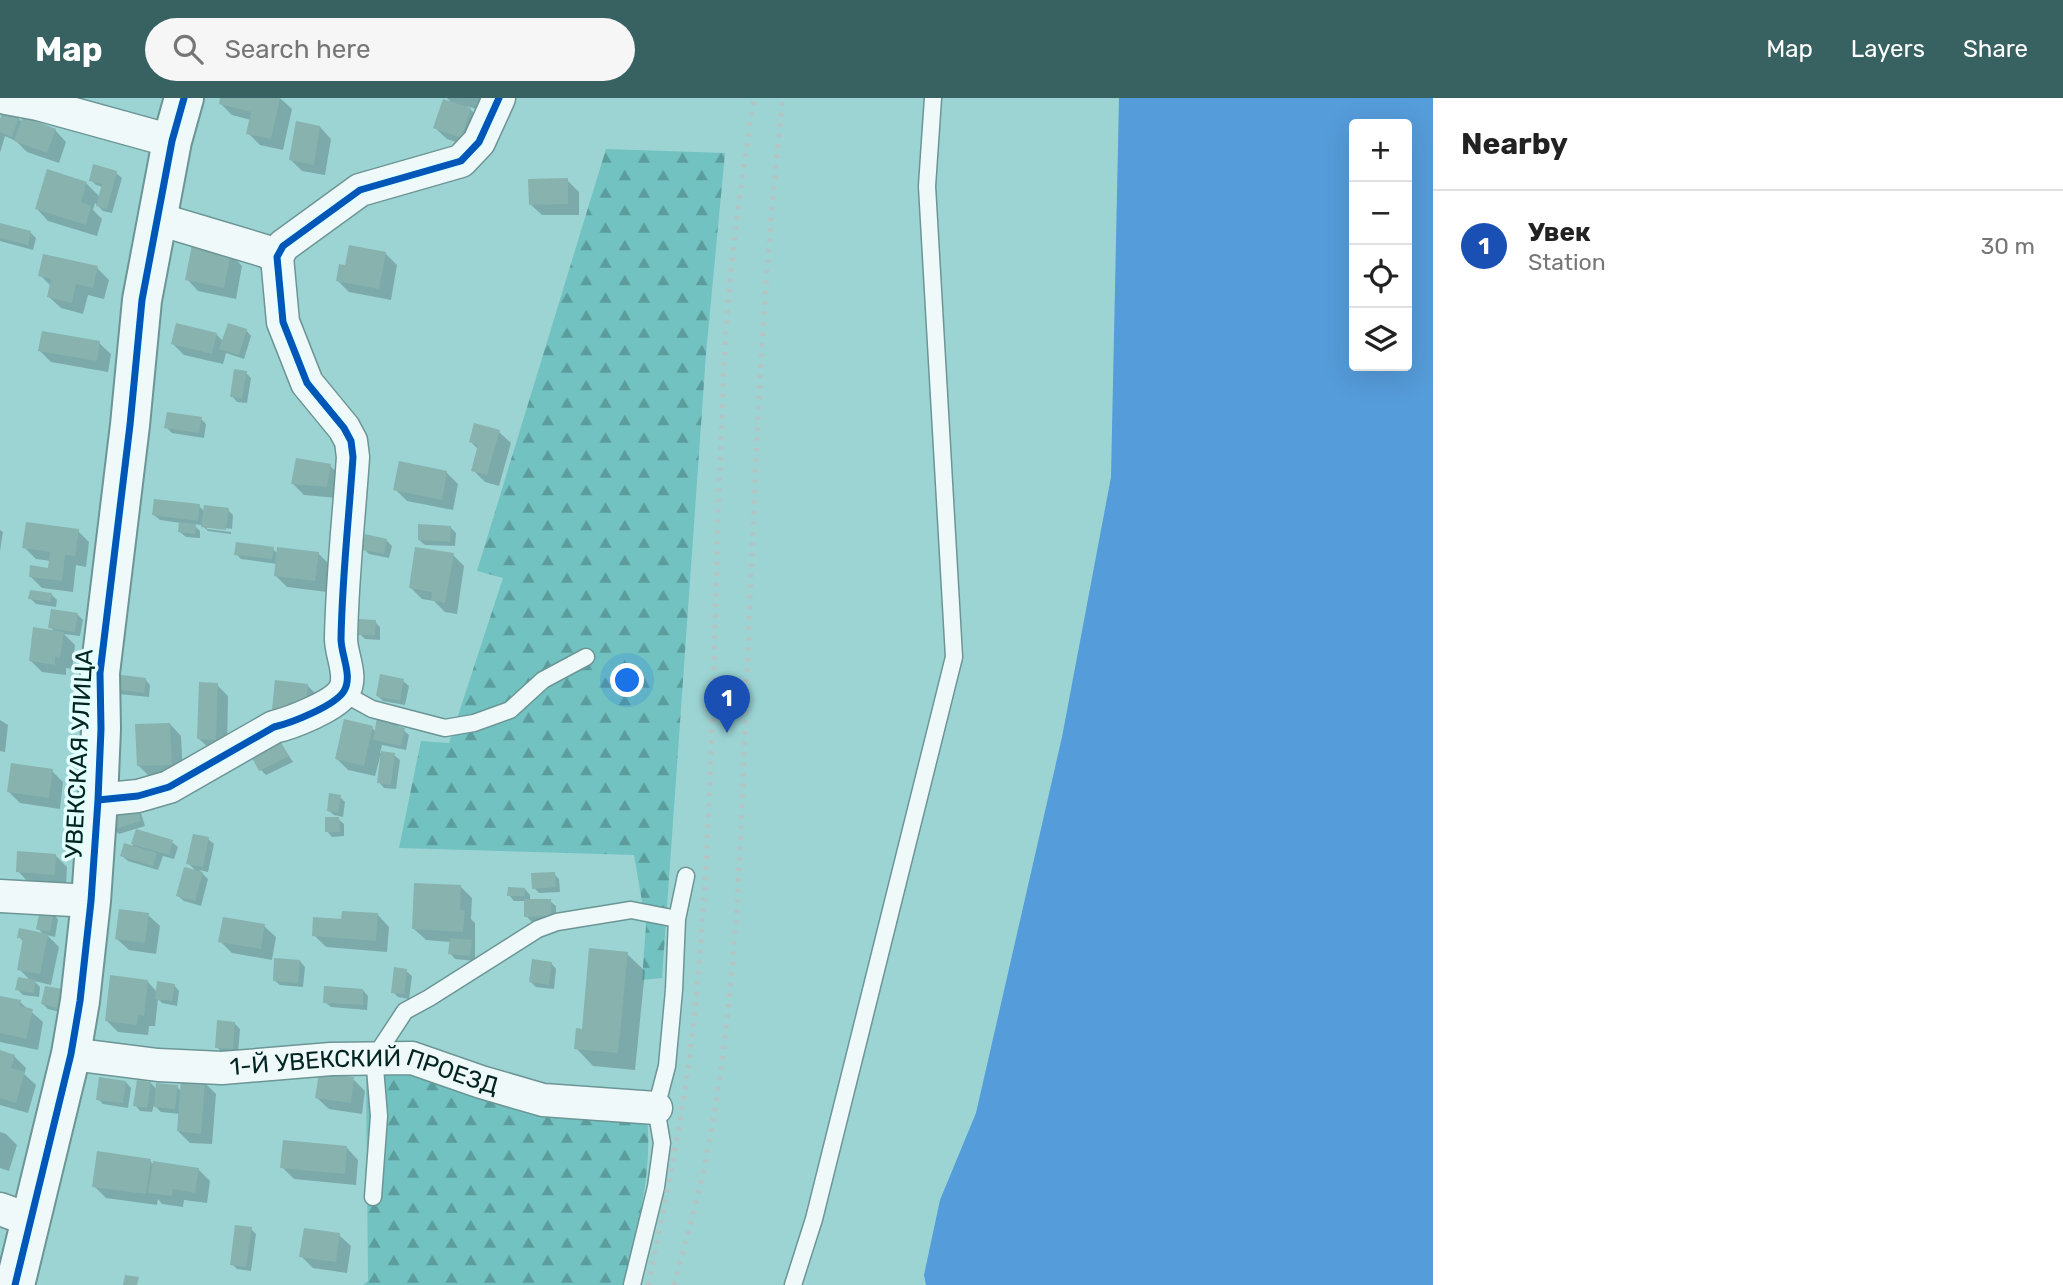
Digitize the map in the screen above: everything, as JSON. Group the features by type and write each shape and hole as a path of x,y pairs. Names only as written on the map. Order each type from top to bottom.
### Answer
{"street":[{"path":"6,98 38,104 172,141"},
{"name":"УВЕКСКАЯ УЛИЦА","path":"15,1285 15,1214 71,1055 80,1001 99,800 100,673 142,300 172,141 184,98"},
{"path":"99,800 138,796 169,787 274,727 290,723 343,693 348,682 341,642 354,457 351,440 344,428 307,383 283,322 277,257 283,246 360,190 461,161 479,142 499,98"},
{"path":"158,223 175,224 277,257"},
{"path":"0,896 91,901"},
{"name":"1-Й УВЕКСКИЙ ПРОЕЗД","path":"71,1055 158,1065 222,1068 331,1059 412,1058 543,1100 656,1108"}],"lane":[{"path":"793,1285 814,1219 954,657 928,186 933,98"},
{"path":"343,693 372,709 446,728 474,723 509,710 543,680 586,657"},
{"path":"632,1285 656,1187 662,1143 656,1108 667,1066 677,919 686,876"},
{"path":"373,1197 379,1116 376,1059 405,1011 538,929 557,922 631,910 677,919"}],"green space":[{"path":"606,149 725,153 706,354 662,978 642,980 646,925 634,855 399,848 421,741 449,743 503,578 477,571"},
{"path":"393,1049 541,1093 644,1097 647,1168 640,1215 624,1285 363,1285 368,1281 366,1075"}],"shaded area":[{"path":"1119,98 1433,98 1433,1285 926,1285 924,1275 940,1200 976,1113 1062,737 1111,477"}],"building":[{"path":"220,98 280,98 271,139 246,134 251,112 219,104"},
{"path":"443,99 471,108 461,138 433,128"},
{"path":"3,111 19,117 12,137 0,132"},
{"path":"23,116 56,129 47,153 14,141"},
{"path":"296,121 320,126 314,165 289,160"},
{"path":"93,164 117,171 107,209 96,206 102,184 89,181"},
{"path":"47,169 87,182 81,202 91,206 86,225 35,209"},
{"path":"568,178 568,204 529,205 528,179"},
{"path":"0,223 31,231 28,245 0,238"},
{"path":"192,245 231,253 224,288 185,280"},
{"path":"349,245 386,252 379,289 336,281 339,264 345,265"},
{"path":"43,254 98,266 93,288 76,284 72,303 47,297 51,279 38,276"},
{"path":"176,323 217,333 212,354 171,344"},
{"path":"228,323 247,329 239,355 219,349"},
{"path":"42,331 100,341 97,361 38,351"},
{"path":"234,369 247,371 242,399 230,397"},
{"path":"167,412 202,417 199,433 164,428"},
{"path":"474,423 500,430 487,475 471,471 478,445 469,442"},
{"path":"296,458 331,464 327,487 291,484"},
{"path":"399,461 447,471 442,500 393,490"},
{"path":"154,499 200,504 198,521 152,515"},
{"path":"204,505 229,508 226,530 201,527"},
{"path":"26,522 79,529 75,556 65,555 62,581 29,577 30,565 48,568 50,552 22,548"},
{"path":"179,522 196,524 195,534 178,532"},
{"path":"418,524 451,526 450,542 418,540"},
{"path":"365,534 387,539 384,554 362,550"},
{"path":"236,542 274,547 272,559 234,555"},
{"path":"277,547 319,552 315,581 274,576"},
{"path":"415,547 454,553 445,603 431,600 432,592 409,588"},
{"path":"30,590 52,593 51,602 28,599"},
{"path":"51,609 78,613 75,632 48,628"},
{"path":"359,619 376,620 375,635 358,635"},
{"path":"33,627 64,632 60,658 55,657 55,665 29,661"},
{"path":"114,674 146,678 144,693 112,689"},
{"path":"380,674 404,679 400,701 376,696"},
{"path":"275,680 308,684 306,704 289,702 288,711 272,709"},
{"path":"199,682 218,683 216,740 197,739"},
{"path":"377,718 394,721 393,725 405,728 401,746 373,740"},
{"path":"344,719 373,726 364,766 335,759"},
{"path":"170,723 172,765 137,766 135,724"},
{"path":"279,739 289,756 259,771 250,754"},
{"path":"381,751 395,753 391,785 377,783"},
{"path":"11,763 53,769 49,798 7,792"},
{"path":"329,793 341,795 338,813 327,811"},
{"path":"136,806 141,821 112,830 107,815"},
{"path":"325,817 339,817 340,832 325,832"},
{"path":"136,829 173,840 169,855 131,844"},
{"path":"193,834 209,837 203,867 186,864"},
{"path":"124,843 157,853 153,866 120,856"},
{"path":"17,851 56,854 55,875 16,872"},
{"path":"184,867 203,872 195,901 176,896"},
{"path":"555,872 556,887 532,889 531,873"},
{"path":"414,883 461,885 460,910 465,910 463,932 412,929"},
{"path":"508,887 525,888 525,896 507,896"},
{"path":"524,899 551,899 551,916 524,917"},
{"path":"40,909 54,912 50,932 36,929"},
{"path":"119,909 149,913 145,943 115,939"},
{"path":"342,911 378,913 376,941 312,936 313,917 341,919"},
{"path":"223,917 265,924 261,949 218,942"},
{"path":"19,928 48,934 40,974 17,970 23,938 17,938"},
{"path":"450,938 472,940 470,956 448,954"},
{"path":"589,948 628,952 618,1053 574,1049 576,1028 582,1029"},
{"path":"274,958 300,960 298,983 273,981"},
{"path":"532,959 552,962 549,985 529,982"},
{"path":"394,967 407,969 404,994 391,993"},
{"path":"110,975 148,980 144,1016 138,1015 137,1025 105,1021"},
{"path":"18,977 36,980 34,993 15,990"},
{"path":"157,981 175,984 172,1001 155,999"},
{"path":"45,986 63,989 58,1008 41,1004"},
{"path":"324,986 363,989 363,1005 323,1003"},
{"path":"0,996 21,1000 20,1006 33,1009 26,1039 0,1033"},
{"path":"217,1020 235,1022 233,1049 215,1048"},
{"path":"0,1050 15,1055 11,1068 25,1072 16,1103 0,1098"},
{"path":"319,1073 354,1077 351,1103 315,1098"},
{"path":"99,1077 126,1081 123,1103 96,1100"},
{"path":"181,1079 205,1081 201,1134 177,1131"},
{"path":"137,1080 151,1082 147,1108 133,1106"},
{"path":"156,1083 178,1085 175,1109 154,1107"},
{"path":"283,1140 347,1146 345,1174 280,1168"},
{"path":"97,1151 151,1159 146,1194 92,1187"},
{"path":"153,1161 199,1168 195,1193 173,1189 172,1196 148,1193"},
{"path":"235,1225 252,1227 246,1267 230,1265"},
{"path":"304,1228 340,1233 336,1262 299,1257"},
{"path":"125,1275 139,1277 137,1285 123,1285"}],"railway":[{"path":"648,1285 680,1120 694,1019 710,775 720,448 728,299 754,98"},
{"path":"674,1285 705,1163 724,1049 730,991 739,876 763,324 783,98"}],"cycle path":[{"path":"15,1285 71,1054 80,1001 98,800 100,673 142,300 172,141 184,98"},
{"path":"98,800 138,796 169,787 274,727 322,708 344,691 347,679 341,639 353,457 351,441 344,428 307,383 283,322 277,257 283,246 360,190 461,161 479,142 499,98"}],"place":[{"name":"Увек","path":"727,733"}]}
